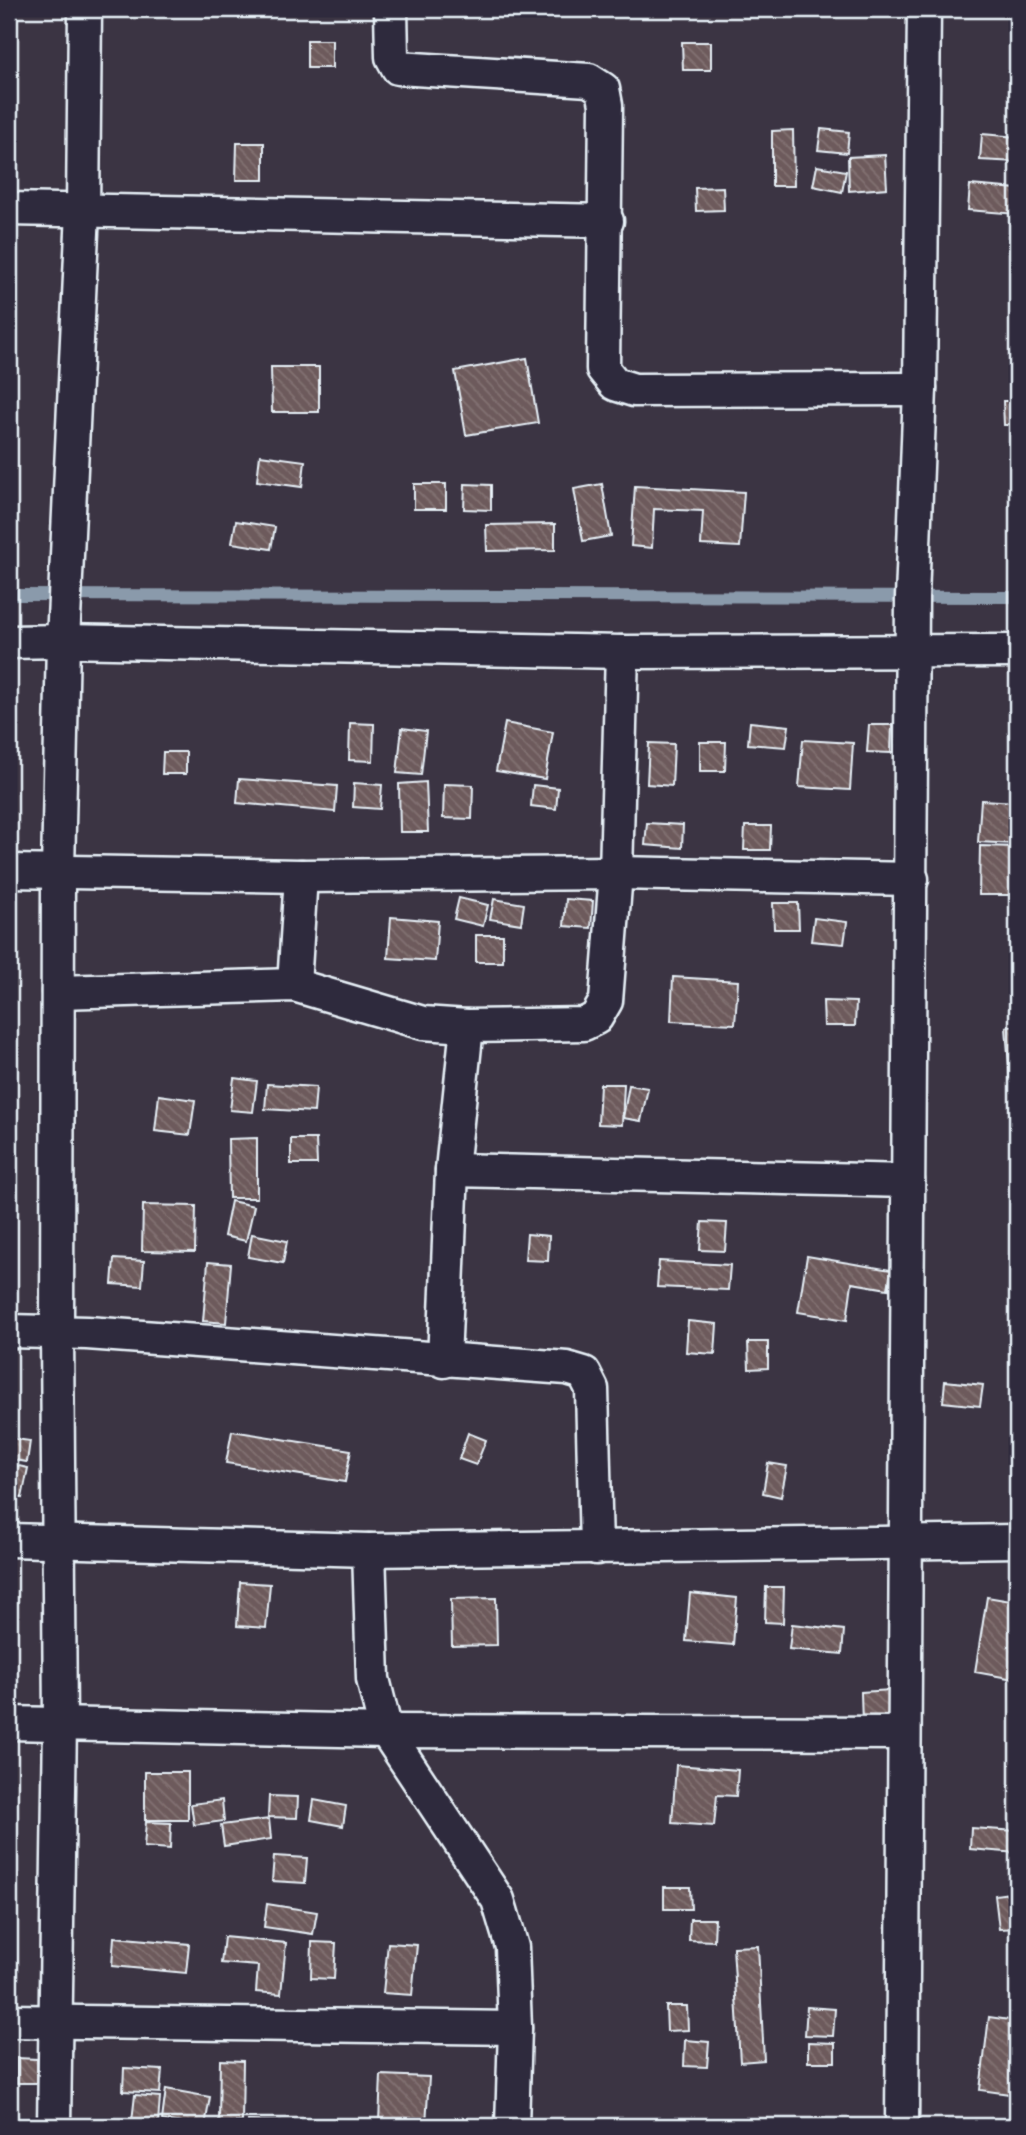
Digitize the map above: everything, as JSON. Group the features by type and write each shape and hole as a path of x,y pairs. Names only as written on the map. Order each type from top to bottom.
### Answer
{"street":[{"path":"54,2126 61,1541 57,1332 58,871 63,640 83,211 85,9"},
{"path":"391,9 392,57 398,68 589,80 603,89 606,105 607,221 603,369 615,384 634,390 920,389"},
{"path":"902,2126 904,1541 924,9"},
{"path":"9,209 607,221"},
{"path":"9,642 63,640 622,652 1017,651"},
{"path":"58,992 294,985 423,1023 467,1026 584,1024 596,1018 606,1001 617,873 622,652"},
{"path":"9,871 301,876 617,873 912,879"},
{"path":"294,985 301,876"},
{"path":"444,1361 452,1170 467,1026"},
{"path":"452,1170 908,1181"},
{"path":"9,1331 57,1332 567,1368 584,1373 592,1389 596,1548"},
{"path":"9,1540 369,1550 904,1541 1017,1542"},
{"path":"369,1550 373,1679 386,1731 498,1900 512,1947 515,2028 512,2126"},
{"path":"9,1723 386,1731 904,1733"},
{"path":"9,2021 515,2028"}],"building":[{"path":"307,40 332,40 332,68 307,68"},
{"path":"682,42 711,42 711,70 683,70"},
{"path":"821,129 849,132 847,153 818,150"},
{"path":"793,130 794,186 772,186 772,131"},
{"path":"982,134 1017,137 1017,162 980,160"},
{"path":"237,143 264,143 264,180 236,180"},
{"path":"885,155 887,188 849,191 848,157"},
{"path":"817,166 846,171 842,192 813,186"},
{"path":"970,185 1017,189 1017,214 968,210"},
{"path":"723,187 724,210 696,211 695,188"},
{"path":"527,358 538,423 466,435 455,371"},
{"path":"271,367 319,367 319,412 272,412"},
{"path":"1003,401 1017,401 1017,425 1004,425"},
{"path":"260,455 305,461 302,487 257,481"},
{"path":"414,484 446,484 446,509 414,509"},
{"path":"465,484 491,485 491,510 464,509"},
{"path":"602,484 611,536 583,541 574,489"},
{"path":"635,486 744,492 740,547 701,545 703,511 654,509 652,548 631,546"},
{"path":"236,521 275,527 271,549 232,543"},
{"path":"555,524 555,550 487,551 486,525"},
{"path":"750,722 789,726 786,747 748,744"},
{"path":"350,723 374,724 373,761 349,760"},
{"path":"505,723 553,732 545,779 496,771"},
{"path":"869,725 892,725 891,753 867,752"},
{"path":"402,728 426,731 421,775 397,773"},
{"path":"803,740 853,743 850,790 799,787"},
{"path":"700,742 726,742 725,771 700,771"},
{"path":"649,743 674,744 672,786 647,784"},
{"path":"163,752 186,752 186,774 162,774"},
{"path":"239,779 337,786 335,812 237,803"},
{"path":"426,782 428,832 400,832 399,784"},
{"path":"354,783 382,785 380,809 353,807"},
{"path":"444,784 473,785 472,819 443,818"},
{"path":"533,785 558,788 556,809 531,806"},
{"path":"981,800 1017,802 1017,844 978,842"},
{"path":"647,823 683,825 682,848 645,845"},
{"path":"745,826 771,826 770,850 744,850"},
{"path":"980,846 1017,847 1017,895 979,895"},
{"path":"459,898 488,905 483,926 454,919"},
{"path":"494,899 524,904 521,924 490,919"},
{"path":"566,899 593,901 591,928 564,926"},
{"path":"773,903 798,903 799,929 774,929"},
{"path":"391,917 438,921 435,961 388,958"},
{"path":"814,918 847,922 844,944 811,941"},
{"path":"476,935 503,935 503,962 476,962"},
{"path":"673,977 738,981 735,1024 671,1021"},
{"path":"823,1001 856,1002 855,1026 824,1026"},
{"path":"1017,1026 1017,1080 1010,1080 1006,1027"},
{"path":"234,1078 257,1081 253,1112 230,1110"},
{"path":"267,1084 316,1087 314,1112 265,1109"},
{"path":"600,1084 624,1084 622,1125 598,1124"},
{"path":"629,1085 648,1088 641,1121 623,1118"},
{"path":"159,1095 195,1100 190,1135 155,1131"},
{"path":"257,1138 257,1198 229,1198 228,1139"},
{"path":"291,1139 316,1139 317,1164 291,1164"},
{"path":"231,1201 254,1206 246,1241 224,1236"},
{"path":"143,1205 196,1206 195,1252 142,1251"},
{"path":"702,1222 727,1223 725,1251 700,1250"},
{"path":"252,1234 287,1241 283,1263 248,1257"},
{"path":"527,1234 549,1236 548,1261 525,1260"},
{"path":"807,1256 891,1270 888,1289 852,1283 847,1320 798,1312"},
{"path":"114,1259 144,1261 142,1286 112,1284"},
{"path":"659,1261 730,1265 728,1290 657,1287"},
{"path":"208,1262 231,1264 226,1323 203,1321"},
{"path":"688,1321 717,1324 715,1354 686,1352"},
{"path":"748,1342 768,1342 768,1368 749,1369"},
{"path":"945,1381 983,1385 980,1406 943,1402"},
{"path":"232,1431 351,1450 345,1482 226,1463"},
{"path":"468,1433 486,1440 476,1465 459,1459"},
{"path":"9,1438 30,1441 27,1462 9,1459"},
{"path":"768,1463 787,1466 781,1497 763,1493"},
{"path":"9,1464 28,1468 22,1498 9,1496"},
{"path":"240,1582 270,1584 266,1628 237,1626"},
{"path":"766,1587 784,1587 783,1623 765,1622"},
{"path":"690,1593 737,1598 733,1645 686,1641"},
{"path":"987,1597 1017,1602 1014,1679 975,1672"},
{"path":"496,1598 497,1645 452,1646 451,1599"},
{"path":"792,1624 844,1630 842,1654 789,1649"},
{"path":"891,1690 892,1723 862,1725 861,1692"},
{"path":"676,1765 738,1770 736,1796 717,1795 714,1826 672,1823"},
{"path":"145,1772 188,1772 188,1820 145,1820"},
{"path":"269,1796 298,1797 297,1818 268,1817"},
{"path":"222,1800 224,1821 194,1825 191,1804"},
{"path":"314,1800 346,1806 343,1826 311,1820"},
{"path":"269,1819 271,1839 224,1846 221,1825"},
{"path":"146,1822 171,1823 170,1849 144,1847"},
{"path":"971,1828 1017,1831 1017,1853 970,1849"},
{"path":"274,1856 307,1858 305,1883 272,1881"},
{"path":"664,1887 690,1887 691,1909 664,1909"},
{"path":"9,1892 14,1892 13,1914 9,1914"},
{"path":"1017,1892 1017,1928 999,1929 995,1895"},
{"path":"267,1904 317,1912 313,1934 264,1927"},
{"path":"690,1919 715,1919 714,1941 689,1940"},
{"path":"114,1937 189,1944 186,1973 112,1966"},
{"path":"224,1937 286,1943 281,1994 256,1992 258,1966 221,1963"},
{"path":"15,1942 18,1983 9,1984 9,1943"},
{"path":"312,1942 336,1943 334,1979 311,1978"},
{"path":"388,1943 417,1945 412,1995 383,1993"},
{"path":"758,1946 764,2060 740,2062 733,1947"},
{"path":"666,2006 687,2006 688,2030 667,2031"},
{"path":"807,2007 835,2009 833,2036 805,2035"},
{"path":"989,2017 1017,2021 1017,2095 980,2090"},
{"path":"685,2040 709,2042 707,2067 684,2066"},
{"path":"808,2042 835,2043 835,2062 808,2062"},
{"path":"17,2058 37,2059 37,2083 17,2083"},
{"path":"220,2060 243,2061 242,2122 219,2122"},
{"path":"124,2068 162,2070 160,2093 123,2091"},
{"path":"381,2075 429,2077 426,2124 379,2122"},
{"path":"166,2089 210,2097 205,2126 162,2120"},
{"path":"135,2095 160,2097 158,2123 132,2121"},
{"path":"248,2121 296,2122 296,2126 248,2126"}],"waterway":[{"path":"9,595 1017,597"}]}
